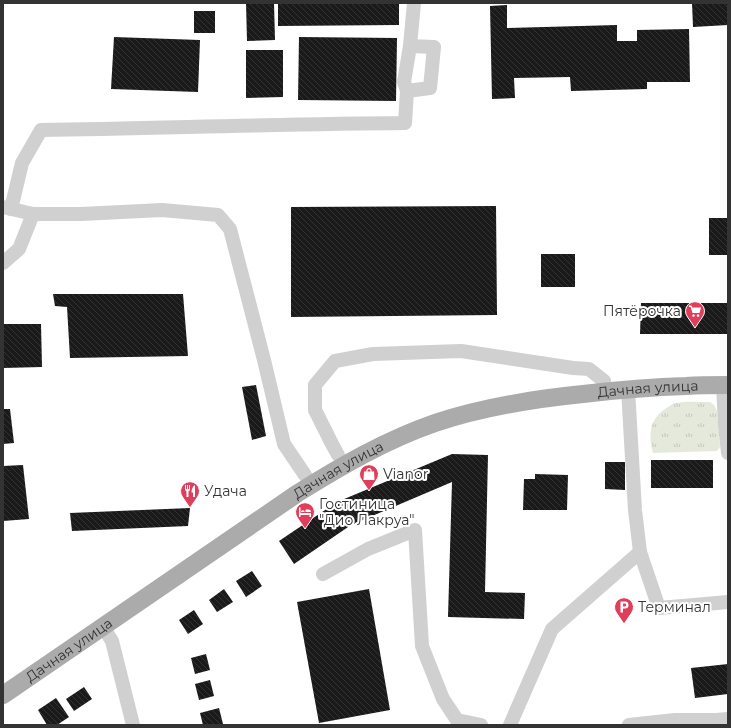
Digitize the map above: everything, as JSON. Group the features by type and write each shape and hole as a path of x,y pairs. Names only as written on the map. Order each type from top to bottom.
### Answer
{"main road":[{"name":"Дачная улица","path":"3,695 100,623 308,480 338,455 393,427 433,411 479,399 544,387 604,380 628,384 686,386 726,380"},
{"name":"Дачная улица","path":"308,480 338,468 396,439 435,423 481,410 628,384"},
{"name":"Дачная улица","path":"3,681 100,623"}],"street":[{"path":"308,480 284,444 230,229 218,215 162,210 81,214 33,214 7,208 22,163 41,130 405,123 408,91 404,82 410,46 414,3"},
{"path":"408,91 430,88 434,47 410,46"},
{"path":"3,263 19,249 33,214"},
{"path":"338,455 315,410 315,385 335,361 373,354 460,351 589,370 604,380"},
{"path":"726,380 725,425 728,453"},
{"path":"628,384 635,510 640,552 659,608 728,602"},
{"path":"323,574 368,549 415,530 422,646 443,699 457,720 481,725"},
{"path":"510,725 552,629 640,552"},
{"path":"100,623 112,641 133,725"},
{"path":"629,725 676,720 728,719"}],"green space":[{"path":"710,402 714,405 717,411 720,447 717,451 653,453 651,429 655,418 659,414 669,406 676,403"}],"building":[{"path":"246,3 274,3 275,40 247,41"},
{"path":"278,3 399,3 399,25 278,26"},
{"path":"692,3 728,3 728,25 693,27"},
{"path":"507,5 507,28 617,25 617,41 637,41 637,30 689,29 690,82 647,82 647,89 571,91 570,77 514,78 515,98 492,99 490,6"},
{"path":"194,11 215,11 215,33 194,33"},
{"path":"114,37 200,40 198,92 111,89"},
{"path":"299,37 397,38 396,101 298,100"},
{"path":"246,50 283,50 283,97 246,98"},
{"path":"496,206 497,315 291,317 291,207"},
{"path":"709,218 728,218 728,255 709,255"},
{"path":"541,254 575,254 575,287 541,287"},
{"path":"53,294 183,294 188,356 70,358 67,307 55,306"},
{"path":"641,303 728,303 728,334 640,334"},
{"path":"3,324 41,324 42,367 3,368"},
{"path":"256,385 266,436 252,440 242,387"},
{"path":"3,409 10,409 14,443 3,444"},
{"path":"452,454 488,455 485,592 525,593 524,619 448,617 452,482 351,525 294,564 279,541 337,502"},
{"path":"651,460 713,460 713,488 651,488"},
{"path":"605,462 625,462 625,490 605,489"},
{"path":"23,465 29,519 3,521 3,466"},
{"path":"535,474 568,475 567,510 523,510 524,479 535,479"},
{"path":"190,508 188,526 72,531 70,513"},
{"path":"252,571 262,586 246,597 236,581"},
{"path":"224,589 233,602 217,612 209,600"},
{"path":"369,589 390,710 319,723 297,602"},
{"path":"194,610 203,624 188,634 179,620"},
{"path":"206,654 210,670 195,674 191,658"},
{"path":"728,664 728,694 695,698 691,668"},
{"path":"210,680 214,696 199,700 195,684"},
{"path":"84,687 92,699 74,711 66,699"},
{"path":"56,698 69,717 57,725 47,725 38,710"},
{"path":"219,708 223,724 203,725 200,713"}],"place":[{"name":"Пятёрочка","path":"695,328"},
{"name":"Vianor","path":"369,491"},
{"name":"Удача","path":"190,508"},
{"name":"Гостиница \"Дио Лакруа\"","path":"305,529"},
{"name":"Терминал","path":"624,624"}]}
